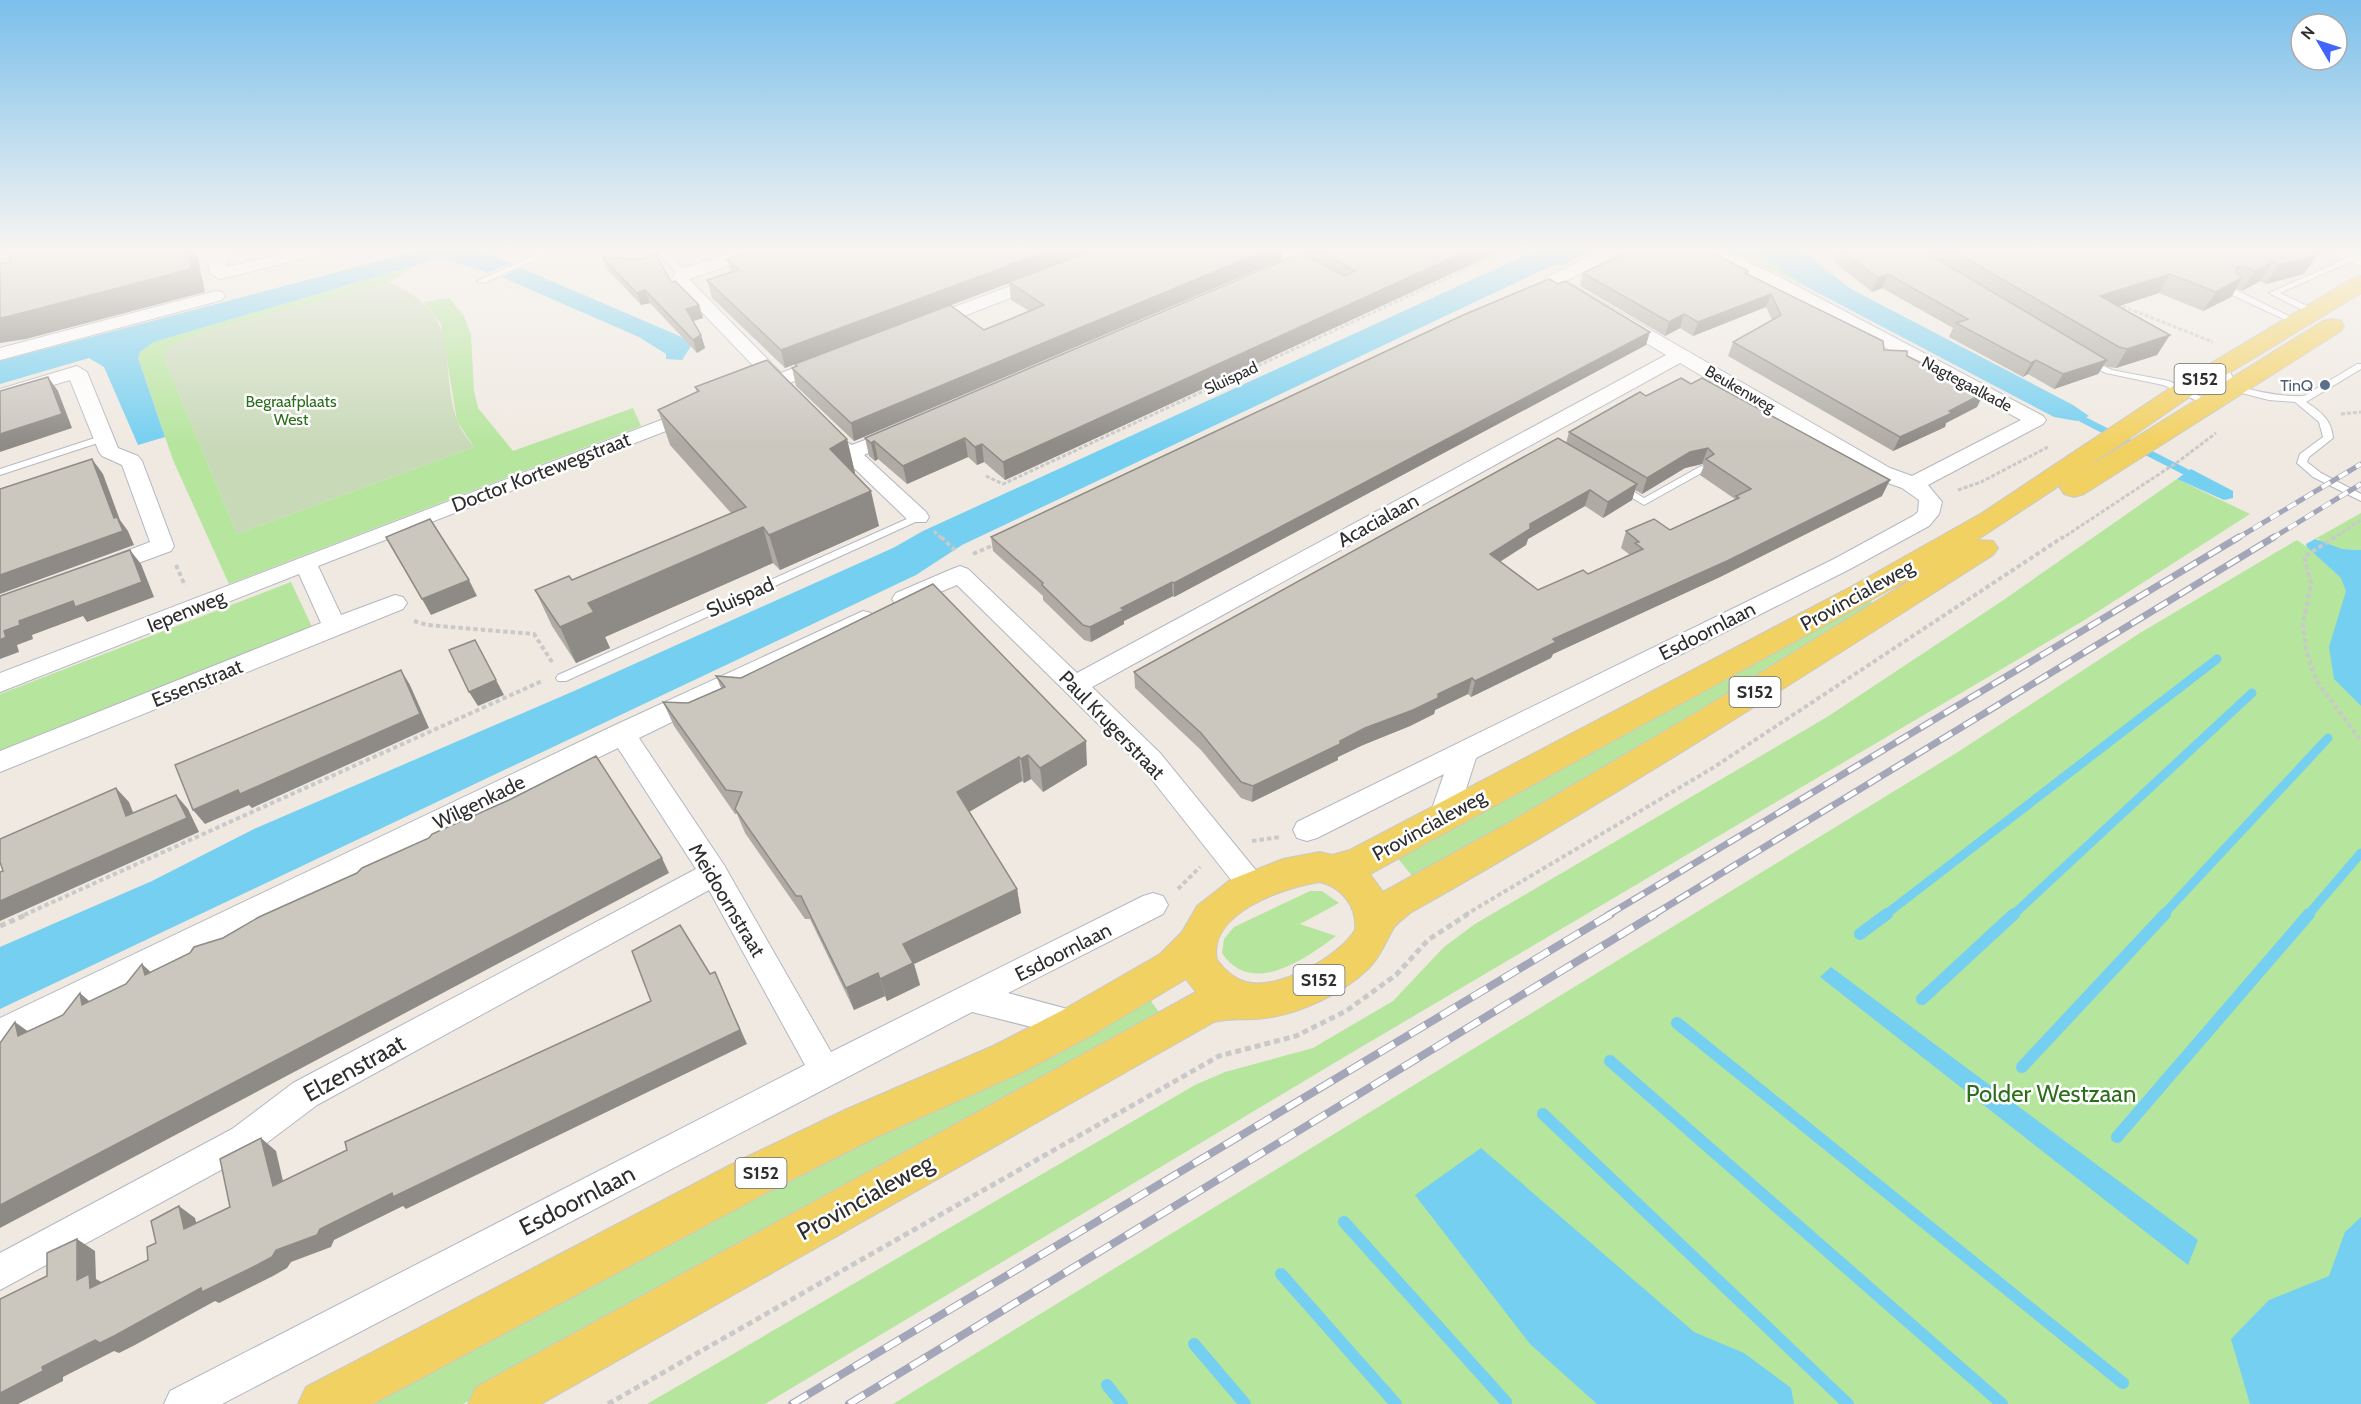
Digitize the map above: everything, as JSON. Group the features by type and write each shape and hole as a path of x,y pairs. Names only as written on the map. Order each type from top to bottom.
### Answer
{"main road":[{"name":"Provincialeweg","path":"1374,922 1396,902 1523,832 1709,721 2126,441 2182,391 2309,315"},
{"name":"Provincialeweg","path":"1333,870 1360,862 1858,596 2126,441 2209,402 2224,366 2346,315"},
{"name":"S152","path":"1320,867 1333,870 1359,885 1369,900 1374,922 1373,933 1365,947 1343,966 1288,996 1261,1002 1240,1000 1216,987 1203,973 1196,957 1197,942 1202,927 1214,913 1253,887 1290,871 1320,867"},
{"name":"S152","path":"323,1404 754,1176 862,1123 1008,1059 1075,1024 1174,966 1197,942"},
{"name":"Provincialeweg","path":"493,1404 1202,1008 1217,1003 1240,1000"}],"street":[{"path":"0,354 46,345 152,315"},
{"path":"715,315 763,362 798,404"},
{"path":"911,330 951,315"},
{"name":"Beukenweg","path":"1606,315 1681,355 1882,473 1920,490"},
{"name":"Nagtegaalkade","path":"1837,315 2036,420 1920,490"},
{"path":"46,345 56,374"},
{"path":"734,398 844,355"},
{"name":"Acacialaan","path":"1074,686 1538,438 1681,355"},
{"path":"0,395 56,374 77,372 109,452 131,461 163,546 87,574"},
{"name":"Doctor Kortewegstraat","path":"305,563 712,406"},
{"path":"849,454 915,426"},
{"path":"824,429 922,521"},
{"name":"Esdoornlaan","path":"1307,830 1842,564 1921,521 1930,508 1920,490"},
{"name":"Paul Krugerstraat","path":"961,562 1074,686 1151,760 1253,887"},
{"name":"Wilgenkade","path":"0,1033 622,733 961,562"},
{"path":"305,563 335,627"},
{"name":"Iepenweg","path":"0,683 305,563"},
{"name":"Essenstraat","path":"0,762 395,603"},
{"name":"Meidoornstraat","path":"622,733 714,873 825,1071"},
{"path":"1443,817 1465,752"},
{"name":"Elzenstraat","path":"0,1272 244,1140 305,1094 714,873"},
{"name":"Esdoornlaan","path":"183,1404 825,1071 1153,905"},
{"name":"Esdoornlaan","path":"972,998 1075,1024"}],"lane":[{"path":"2298,315 2305,317"},
{"path":"2302,315 2305,317"},
{"path":"2084,359 2104,371 2123,377 2144,377 2209,402"},
{"path":"2224,366 2259,396 2298,400 2306,399 2360,366"},
{"path":"2298,400 2319,415 2327,426 2328,438 2304,456 2302,464 2317,475 2361,498"},
{"path":"0,472 104,438"},
{"path":"1614,484 1644,502 1701,469"},
{"name":"Sluispad","path":"561,676 922,521"}],"path":[{"name":"Sluispad","path":"986,476 1003,484 1369,315"},
{"path":"2135,315 2224,366"},
{"path":"2319,415 2361,412"},
{"path":"2167,469 2222,429"},
{"path":"1920,490 1971,487 2031,452 2054,445"},
{"path":"2361,520 2304,557 2311,583 2303,624 2306,650 2316,680 2361,741"},
{"path":"922,521 961,562 1006,539"},
{"path":"163,546 171,551 193,608"},
{"path":"0,926 561,676 534,634 427,625 414,621 403,605 395,603"}],"green space":[{"path":"248,315 271,315 205,332 174,344 165,351 164,358 237,534 474,447 457,421 441,324 434,315 464,316 471,335 474,391 478,408 513,451 633,408 641,426 229,584 173,460 138,358 140,352 154,342"},
{"name":"Begraafplaats West","path":"271,315 433,315 440,325 445,341 451,398 457,420 474,447 237,534 164,358 164,351 174,344 205,332"},
{"path":"2177,479 2250,514 2083,621 1346,1056 765,1404 647,1404 1195,1085 1225,1072 1313,1048 1393,1001 1444,947 1475,924 1827,717 2002,601"},
{"name":"Polder Westzaan","path":"2361,513 2361,550 2346,549 2361,555 2361,1404 893,1404 1958,752 2140,633 2297,540 2307,547 2320,539 2315,539"},
{"path":"291,582 313,629 0,753 0,694"},
{"path":"1868,599 1875,605 1752,686 1413,877 1395,855"},
{"path":"1310,891 1322,891 1339,903 1300,924 1336,936 1294,964 1262,973 1248,972 1234,966 1222,953 1224,939 1234,927"},
{"path":"1147,995 1160,1014 891,1171 463,1404 351,1404"}],"water":[{"path":"176,315 248,315 154,342 140,352 138,358 165,437 138,445 104,367 89,358 0,384 0,361"},
{"path":"588,315 629,315 693,343 682,360 666,359 666,354 639,337"},
{"path":"1396,315 1449,315 962,545 916,575 0,1009 0,947 152,881 254,829 574,691 893,548 923,531"},
{"path":"1859,315 1900,315 2073,405 2089,416 2077,421 2054,417"},
{"path":"2191,469 2233,491 2233,498 2224,500 2177,479"},
{"path":"2315,539 2342,549 2361,550 2361,706 2334,679 2329,647 2346,591 2341,578 2307,547 2306,544"},
{"path":"1831,967 2198,1240 2188,1265 1820,977"},
{"path":"1481,1148 1694,1332 1744,1353 1791,1388 1794,1404 1597,1404 1530,1344 1415,1195"},
{"path":"2361,1217 2361,1404 2250,1404 2231,1339 2269,1300 2329,1276 2345,1232"}],"building":[{"path":"0,315 16,315 10,316 0,318"},
{"path":"669,315 689,315 701,335 693,340"},
{"path":"743,315 877,315 781,350"},
{"path":"925,315 963,315 984,330 1021,315 1112,315 851,423 792,368 797,366 795,364"},
{"path":"1156,315 1327,315 1003,462 982,444 975,447 965,438 903,466 874,441 871,443 865,438"},
{"path":"1621,315 1650,332 1174,583 1121,608 1124,610 1090,627 1083,625 1042,585 1043,583 991,537 1461,316"},
{"path":"1656,315 1683,315 1669,322"},
{"path":"1685,315 1718,315 1698,322"},
{"path":"1781,315 1829,315 1883,341 1884,350 1907,351 1907,356 1984,393 1949,411 1952,413 1900,437 1733,342"},
{"path":"1960,315 2030,315 2107,360 2063,374 2036,360 2031,363 1956,323 1968,319"},
{"path":"2063,315 2133,315 2170,335 2127,349 2119,347"},
{"path":"767,360 847,439 830,449 871,491 769,535 763,527 588,603 594,612 560,627 535,590 569,576 572,580 746,507 658,410 699,391 695,387"},
{"path":"48,377 62,414 0,434 0,391"},
{"path":"1681,378 1691,384 1702,378 1890,480 1727,561 1553,639 1556,642 1475,681 1472,678 1438,694 1438,698 1413,710 1365,728 1340,741 1340,744 1253,786 1241,782 1201,733 1134,672 1558,438 1637,484 1608,502 1590,490 1530,524 1530,529 1490,554 1538,590 1583,570 1588,574 1643,549 1635,543 1639,542 1626,531 1654,519 1670,530 1739,498 1736,496 1751,489 1706,459 1714,454 1708,448 1690,452 1647,478 1569,432 1640,392 1646,396"},
{"path":"92,459 114,518 117,517 123,531 0,575 0,489"},
{"path":"430,519 469,580 422,599 386,537"},
{"path":"130,550 142,582 75,607 73,601 19,621 20,625 4,631 6,637 0,640 0,596"},
{"path":"933,584 1086,741 1040,768 1028,755 1021,759 1019,757 957,792 1017,889 903,944 913,963 880,979 878,973 846,988 801,896 796,896 735,809 742,792 726,790 663,702 688,703 725,687 716,676 741,678"},
{"path":"475,640 496,680 469,692 449,650"},
{"path":"401,670 420,714 240,794 238,790 193,810 175,765"},
{"path":"596,756 662,858 0,1205 0,1043 15,1022 18,1036 63,1015 80,993 82,1005 126,984 142,964 145,975 190,953 194,947 223,938 259,917 357,873 362,868 509,800"},
{"path":"116,788 126,816 176,795 187,818 0,901 0,872 3,871 0,862 0,839"},
{"path":"680,925 710,974 715,972 740,1030 393,1197 392,1193 320,1229 317,1235 276,1250 272,1257 257,1265 202,1292 201,1288 100,1343 95,1340 42,1367 43,1371 0,1393 0,1299 47,1276 47,1253 77,1239 77,1280 89,1274 90,1288 148,1260 147,1247 156,1243 151,1221 179,1206 184,1229 230,1207 220,1159 261,1138 273,1186 347,1150 345,1142 651,1001 632,951"}],"waterway":[{"path":"2082,419 2186,472"},
{"path":"1885,915 2217,659"},
{"path":"2013,915 2252,693"},
{"path":"2163,915 2328,738"},
{"path":"2308,915 2361,853"},
{"path":"1860,934 1887,914"},
{"path":"1922,999 2014,914"},
{"path":"2022,1067 2165,914"},
{"path":"2117,1137 2309,914"},
{"path":"1677,1023 2123,1383"},
{"path":"1610,1061 2002,1404"},
{"path":"1543,1114 1848,1404"},
{"path":"1344,1222 1506,1402"},
{"path":"1281,1274 1396,1404"},
{"path":"1194,1344 1245,1404"},
{"path":"1107,1385 1122,1404"}],"railway":[{"path":"2236,539 2361,464"},
{"path":"2271,539 2361,484"},
{"path":"1608,915 2239,537"},
{"path":"1653,915 2274,537"},
{"path":"792,1404 1611,914"},
{"path":"849,1404 1655,914"}],"place":[{"name":"TinQ","path":"2325,385"}]}
